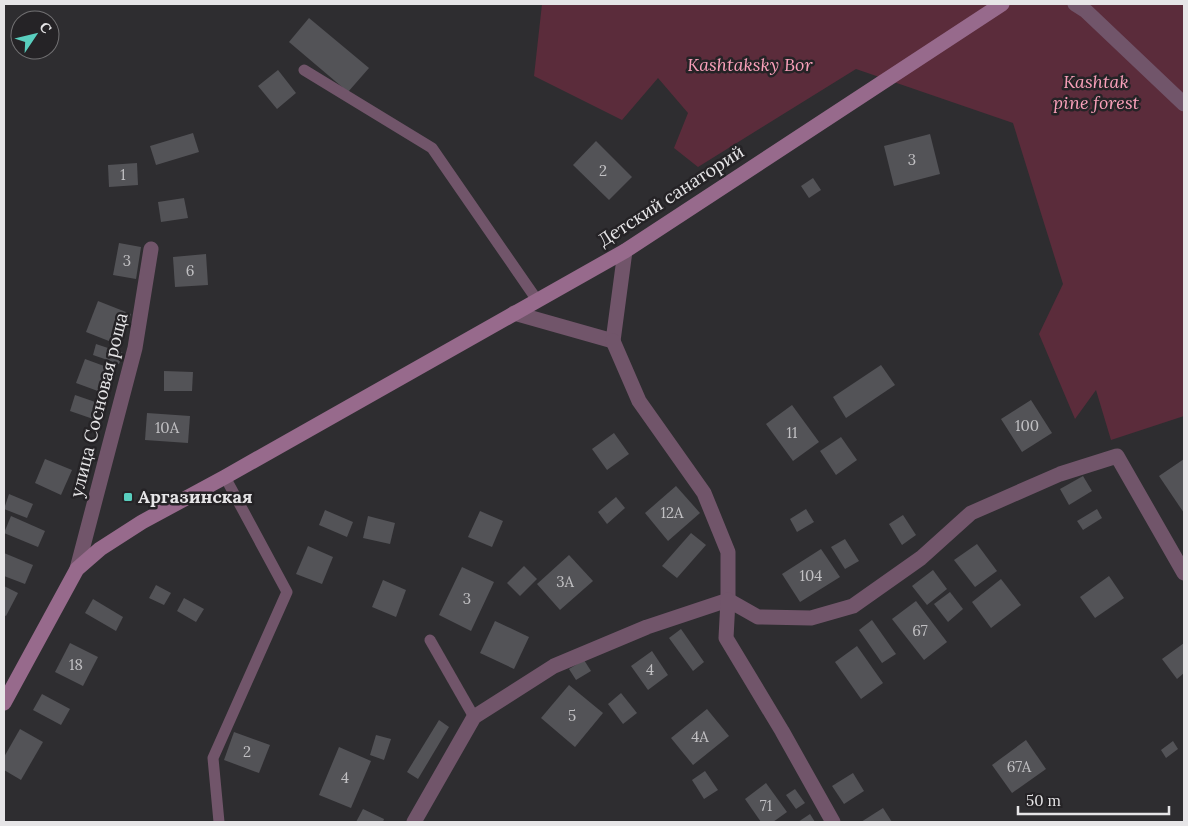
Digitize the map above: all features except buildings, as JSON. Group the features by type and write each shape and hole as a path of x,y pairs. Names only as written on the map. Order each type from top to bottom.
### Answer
{"main road":[{"name":"Детский санаторий","path":"226,477 624,251 1002,4"},
{"path":"4,703 77,569 100,550 142,522 226,477"}],"street":[{"path":"1075,4 1086,11 1184,104"},
{"name":"улица Сосновая роща","path":"77,569 135,348 151,249"},
{"path":"624,251 613,341 639,401 704,494 728,552 726,638 782,731 833,822"},
{"path":"514,313 613,341"},
{"path":"414,822 474,717 554,666 647,627 728,600 758,617 811,618 853,606 921,558 971,513 1060,474 1117,456 1184,573"}],"lane":[{"path":"304,70 432,148 537,300"},
{"path":"220,822 213,758 287,592 226,477"},
{"path":"430,640 474,717"}],"green space":[{"name":"Kashtak pine forest","path":"542,4 1184,4 1184,416 1111,440 1096,390 1075,419 1039,334 1063,284 1013,123 856,69 698,167 674,148 688,113 658,78 622,120 534,76"}],"place":[{"name":"Аргазинская","path":"128,497"}],"park label":[{"name":"Kashtaksky Bor","path":"750,65"}]}
